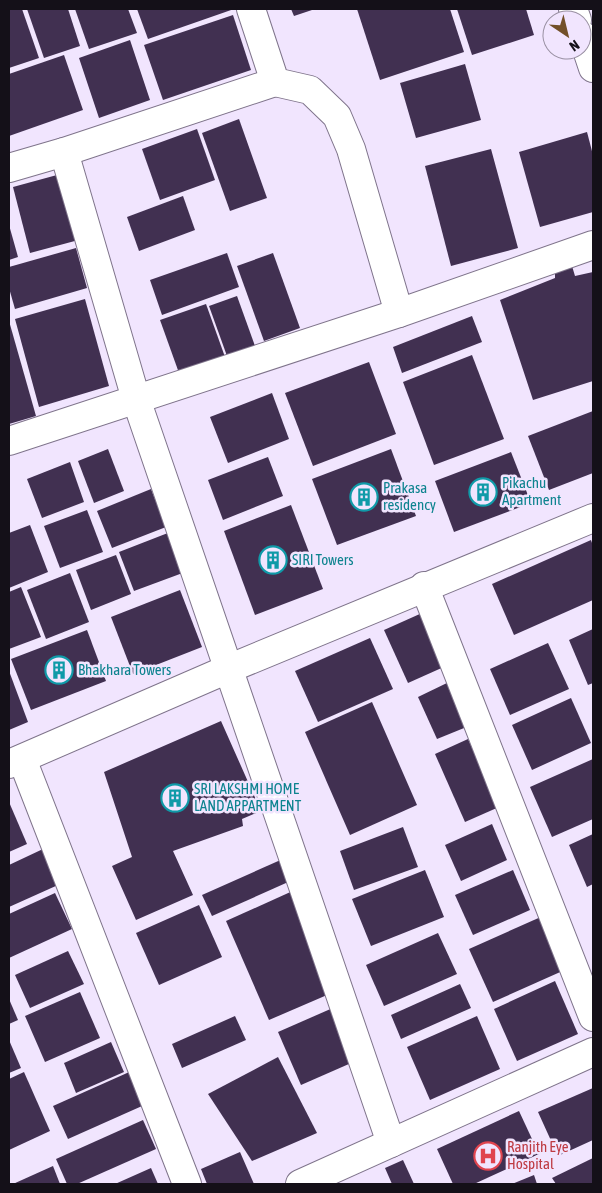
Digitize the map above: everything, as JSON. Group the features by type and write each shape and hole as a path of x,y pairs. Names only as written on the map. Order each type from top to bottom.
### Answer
{"street":[{"path":"251,9 275,82"},
{"path":"9,168 64,152 275,82 310,90 337,116 351,149 399,312"},
{"path":"64,152 136,399 391,1143"},
{"path":"9,441 399,312 593,245"},
{"path":"187,1184 15,761 228,668 424,586 593,519"},
{"path":"424,586 593,1017"},
{"path":"300,1184 593,1052"}],"building":[{"path":"9,9 22,9 39,58 9,68"},
{"path":"27,9 68,9 80,46 44,58"},
{"path":"75,9 128,9 137,33 89,49"},
{"path":"137,9 234,9 148,39"},
{"path":"291,9 315,9 294,16"},
{"path":"357,9 450,9 464,52 380,80"},
{"path":"457,9 526,9 534,35 472,55"},
{"path":"233,15 251,70 163,100 144,45"},
{"path":"130,40 150,100 99,118 79,58"},
{"path":"64,55 83,110 9,136 9,74"},
{"path":"465,64 481,120 416,138 400,83"},
{"path":"239,119 267,198 230,211 202,133"},
{"path":"197,129 215,180 160,200 142,149"},
{"path":"587,132 593,155 593,212 540,227 519,152"},
{"path":"491,149 518,248 451,266 425,166"},
{"path":"68,172 86,238 30,253 13,187"},
{"path":"183,196 195,230 139,251 127,217"},
{"path":"9,225 18,257 9,260"},
{"path":"76,248 87,288 15,309 9,288 9,267"},
{"path":"227,253 239,287 162,315 150,280"},
{"path":"273,253 300,328 264,341 237,266"},
{"path":"572,266 575,276 593,272 593,381 533,400 500,300 555,278 555,269"},
{"path":"237,296 255,346 227,356 209,306"},
{"path":"85,299 109,386 39,407 15,319"},
{"path":"206,304 225,357 179,373 160,320"},
{"path":"472,316 482,342 402,373 393,347"},
{"path":"9,321 36,416 9,424"},
{"path":"472,355 504,439 434,465 403,382"},
{"path":"369,362 396,434 313,466 285,393"},
{"path":"272,393 289,439 228,463 210,417"},
{"path":"593,411 593,473 549,490 528,436"},
{"path":"108,449 124,491 94,503 78,461"},
{"name":"Prakasa residency","path":"391,449 416,516 337,545 312,479"},
{"name":"Pikachu Apartment","path":"511,452 531,503 454,532 435,481"},
{"path":"268,457 283,496 223,520 208,480"},
{"path":"70,462 84,502 42,518 27,479"},
{"path":"151,489 166,527 112,548 97,511"},
{"name":"SIRI Towers","path":"291,505 323,589 255,615 224,531"},
{"path":"87,510 103,552 60,568 44,526"},
{"path":"30,525 48,572 9,588 9,533"},
{"path":"173,531 188,571 134,591 119,552"},
{"path":"591,540 593,546 593,600 514,635 492,584"},
{"path":"116,555 131,594 91,610 76,570"},
{"path":"70,573 89,622 46,639 27,590"},
{"path":"21,587 41,637 9,649 9,592"},
{"path":"180,590 202,647 133,674 111,617"},
{"path":"422,613 446,666 408,683 384,630"},
{"path":"593,629 593,683 588,685 569,640"},
{"name":"Bhakhara Towers","path":"87,630 106,681 31,710 11,659"},
{"path":"370,638 393,689 318,722 295,671"},
{"path":"548,643 569,689 510,715 490,669"},
{"path":"9,671 28,722 9,730"},
{"path":"449,682 469,726 437,739 418,697"},
{"path":"571,698 591,743 532,770 512,725"},
{"path":"372,702 417,805 350,835 305,732"},
{"name":"SRI LAKSHMI HOME LAND APPARTMENT","path":"221,721 261,811 242,819 243,826 173,851 193,895 136,920 112,866 132,857 104,772"},
{"path":"468,739 499,807 465,822 435,754"},
{"path":"593,759 593,819 552,837 530,787"},
{"path":"9,802 27,844 9,852"},
{"path":"492,824 507,860 461,881 445,845"},
{"path":"403,827 418,867 354,890 340,851"},
{"path":"593,834 593,884 587,887 569,845"},
{"path":"43,849 58,885 9,907 9,865"},
{"path":"285,858 295,879 212,916 202,895"},
{"path":"425,870 444,917 371,946 352,899"},
{"path":"513,870 530,910 473,935 455,895"},
{"path":"297,889 334,992 269,1020 226,921"},
{"path":"55,893 72,929 9,958 9,914"},
{"path":"199,905 222,957 159,985 136,933"},
{"path":"543,916 567,969 493,1002 469,949"},
{"path":"438,933 457,974 384,1006 366,965"},
{"path":"68,951 84,984 30,1008 15,975"},
{"path":"555,981 578,1034 517,1061 494,1009"},
{"path":"460,984 471,1008 401,1039 391,1015"},
{"path":"80,992 100,1038 45,1062 25,1016"},
{"path":"9,999 18,1020 9,1024"},
{"path":"335,1007 358,1060 301,1085 278,1032"},
{"path":"235,1016 246,1040 182,1068 172,1044"},
{"path":"477,1016 500,1069 430,1100 407,1047"},
{"path":"9,1040 21,1068 9,1073"},
{"path":"111,1042 124,1072 76,1093 64,1063"},
{"path":"278,1057 317,1133 252,1161 208,1094"},
{"path":"136,1069 151,1102 68,1139 53,1106"},
{"path":"24,1072 50,1131 9,1150 9,1079"},
{"path":"593,1088 593,1140 558,1156 538,1112"},
{"path":"519,1111 539,1154 474,1184 453,1184 437,1149"},
{"path":"143,1120 156,1149 77,1184 67,1184 56,1159"},
{"path":"240,1152 254,1184 207,1184 201,1169"},
{"path":"593,1158 593,1184 556,1184 552,1178"},
{"path":"403,1160 414,1184 392,1184 385,1168"},
{"path":"53,1166 60,1184 13,1184"},
{"path":"151,1168 158,1184 115,1184"},
{"path":"534,1175 537,1184 512,1184"}],"place":[{"name":"Pikachu Apartment","path":"483,492"},
{"name":"Prakasa residency","path":"364,497"},
{"name":"SIRI Towers","path":"273,560"},
{"name":"Bhakhara Towers","path":"59,670"},
{"name":"SRI LAKSHMI HOME LAND APPARTMENT","path":"175,798"},
{"name":"Ranjith Eye Hospital","path":"488,1156"}]}
